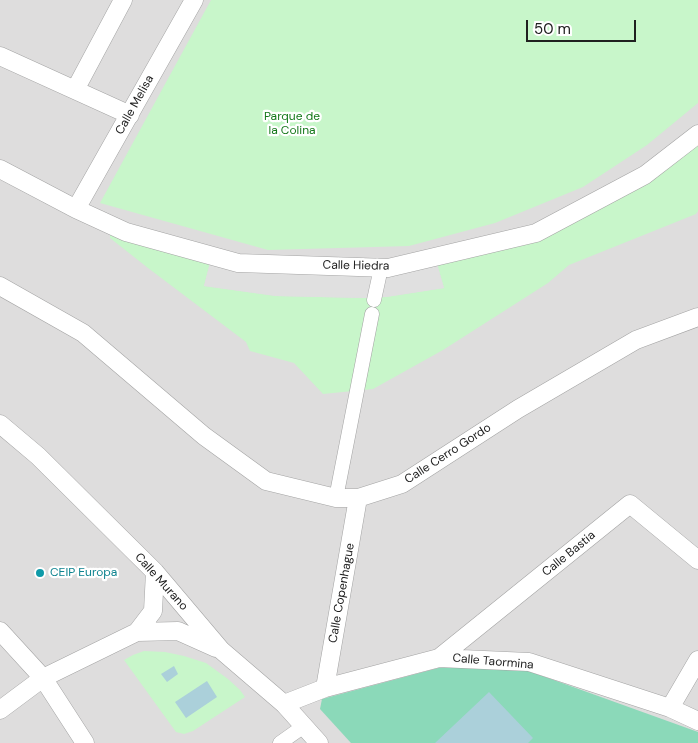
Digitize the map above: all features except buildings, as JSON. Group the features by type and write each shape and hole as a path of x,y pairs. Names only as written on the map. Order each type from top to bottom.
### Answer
{"street":[{"path":"75,90 123,0"},
{"name":"Calle Melisa","path":"76,209 194,0"},
{"path":"0,56 130,115"},
{"name":"Calle Hiedra","path":"0,169 76,209 126,232 238,263 388,268 536,233 645,175 698,134"},
{"path":"374,300 381,268"},
{"name":"Calle Cerro Gordo","path":"0,286 83,333 204,436 266,480 336,498 358,498 402,484 518,409 636,340 698,317"},
{"path":"336,498 372,314"},
{"name":"Calle Murano","path":"0,424 38,456 155,572 221,650 284,704 319,743"},
{"name":"Calle Copenhague","path":"325,688 358,498"},
{"name":"Calle Bastia","path":"439,658 630,504 698,560"},
{"path":"137,632 153,611 155,572"},
{"path":"0,631 43,678 85,743"},
{"path":"0,710 43,678 137,632 178,631 221,650"},
{"name":"Calle Taormina","path":"284,704 325,688 439,658 529,662 670,708 698,721"},
{"path":"670,708 698,660"},
{"path":"280,743 304,726"}],"shaded area":[{"path":"0,0 698,0 698,743 0,743"},
{"path":"212,255 388,268 435,257 444,288 386,297 364,298 276,296 204,286"}],"green space":[{"name":"Parque de la Colina","path":"211,0 698,0 698,103 647,145 583,187 495,223 409,246 268,250 100,203"},
{"path":"698,134 698,211 696,214 569,265 548,283 443,350 373,389 323,394 294,363 250,351 246,342 110,238 110,225 212,255 204,286 276,296 364,298 386,297 444,288 435,257 536,233"},
{"path":"144,651 165,652 206,663 228,679 245,697 193,731 184,734 176,732 124,660"},
{"path":"442,667 526,670 698,732 698,743 351,743 320,709 322,699"}],"water":[{"path":"174,666 178,674 167,682 161,674"},
{"path":"207,681 217,697 186,718 175,702"},
{"path":"489,692 533,738 528,743 435,743"}],"place":[{"name":"CEIP Europa","path":"40,573"}]}
